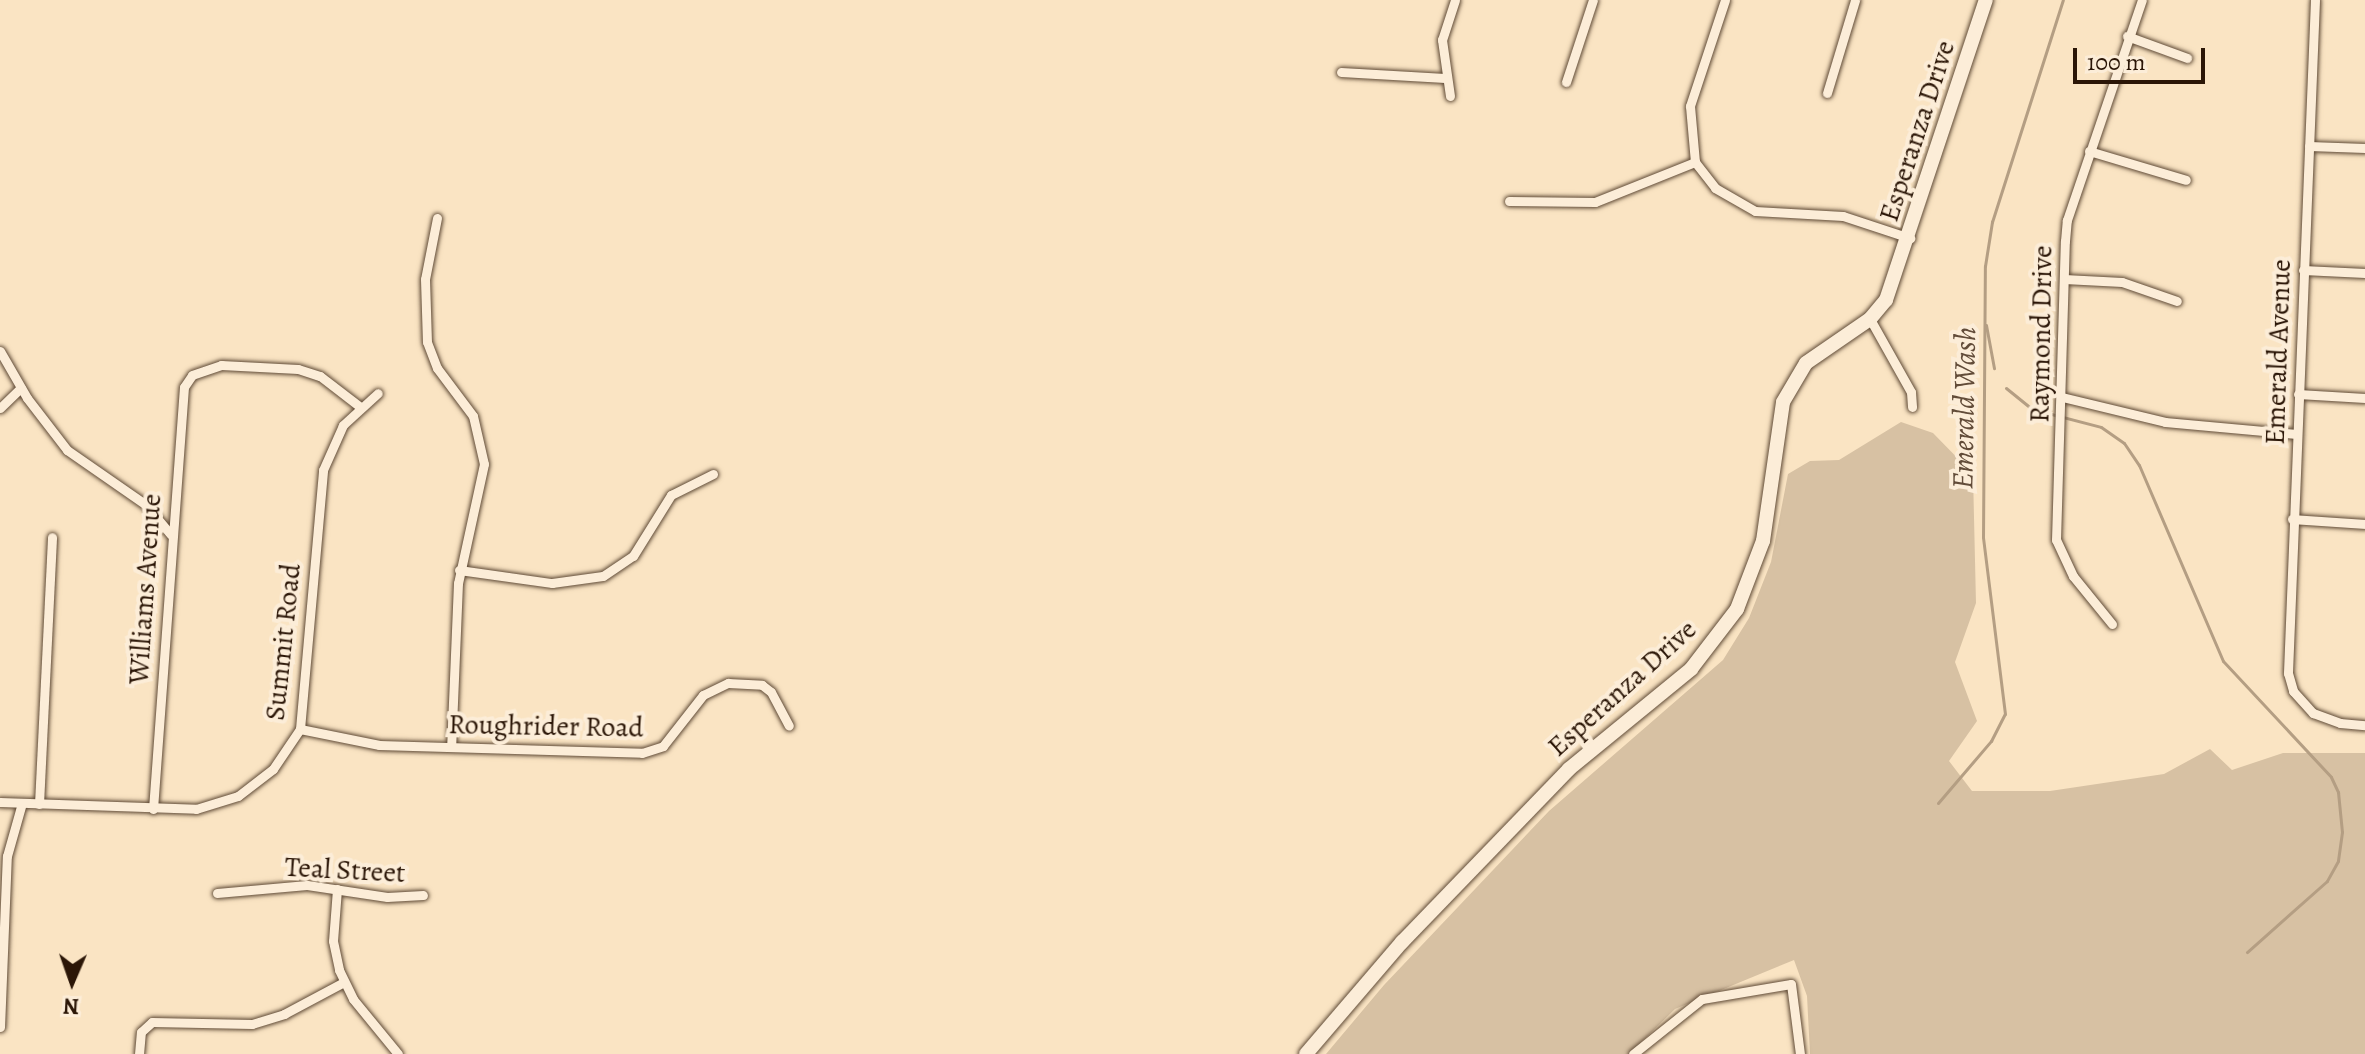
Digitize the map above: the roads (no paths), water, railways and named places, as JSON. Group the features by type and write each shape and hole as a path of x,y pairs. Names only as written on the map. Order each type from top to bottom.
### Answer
{"main road":[{"name":"Esperanza Drive","path":"1306,1054 1402,942 1569,769 1691,669 1716,642 1754,576 1763,541 1777,422 1792,383 1823,347 1870,319 1886,300 1910,238 1986,0"}],"street":[{"path":"1450,96 1445,78 1442,40 1455,0"},
{"path":"1566,82 1593,0"},
{"path":"1725,0 1690,106 1695,162 1715,188 1755,211 1843,216 1910,238"},
{"path":"1827,93 1855,0"},
{"name":"Raymond Drive","path":"2112,624 2073,576 2056,540 2064,279 2067,220 2127,36 2142,0"},
{"name":"Emerald Avenue","path":"2315,0 2288,673 2302,703 2325,719 2365,725"},
{"path":"2127,36 2187,58"},
{"path":"1341,72 1445,78"},
{"path":"2309,146 2365,148"},
{"path":"2089,151 2186,180"},
{"path":"1509,201 1595,202 1695,162"},
{"path":"437,218 425,279 427,342 437,368 473,416 484,464 459,570 451,747"},
{"path":"2303,270 2365,273"},
{"path":"2064,279 2122,282 2177,301"},
{"path":"1870,319 1911,392 1912,407"},
{"path":"0,351 21,388 67,450 146,505 171,535"},
{"name":"Williams Avenue","path":"153,809 179,401 192,375 221,365 298,369 320,376 359,406"},
{"path":"0,408 21,388"},
{"name":"Summit Road","path":"0,802 196,809 238,796 273,769 300,729 319,488 335,438 359,406 378,393"},
{"path":"2298,394 2365,398"},
{"path":"2062,397 2165,422 2296,434"},
{"path":"459,570 552,583 603,576 633,556 671,495 713,474"},
{"path":"2292,519 2365,524"},
{"path":"39,804 52,537"},
{"name":"Roughrider Road","path":"300,729 379,745 642,753 663,746 703,695 728,683 762,685 771,692 789,726"},
{"path":"0,1027 7,856 22,803"},
{"name":"Teal Street","path":"217,893 307,885 387,897 423,895"},
{"path":"337,889 333,941 344,982 398,1054"},
{"path":"139,1054 145,1025 252,1024 284,1014 344,982"},
{"path":"1638,1052 1702,999 1791,984 1800,1054"}],"waterway":[{"name":"Emerald Wash","path":"1938,803 1991,741 2005,714 1983,537 1985,266 1992,222 2063,0"},
{"path":"1986,325 1994,368"},
{"path":"2006,388 2032,409 2101,427 2124,443 2139,465 2223,661 2331,777 2338,792 2342,832 2338,861 2327,881 2247,952"}]}
